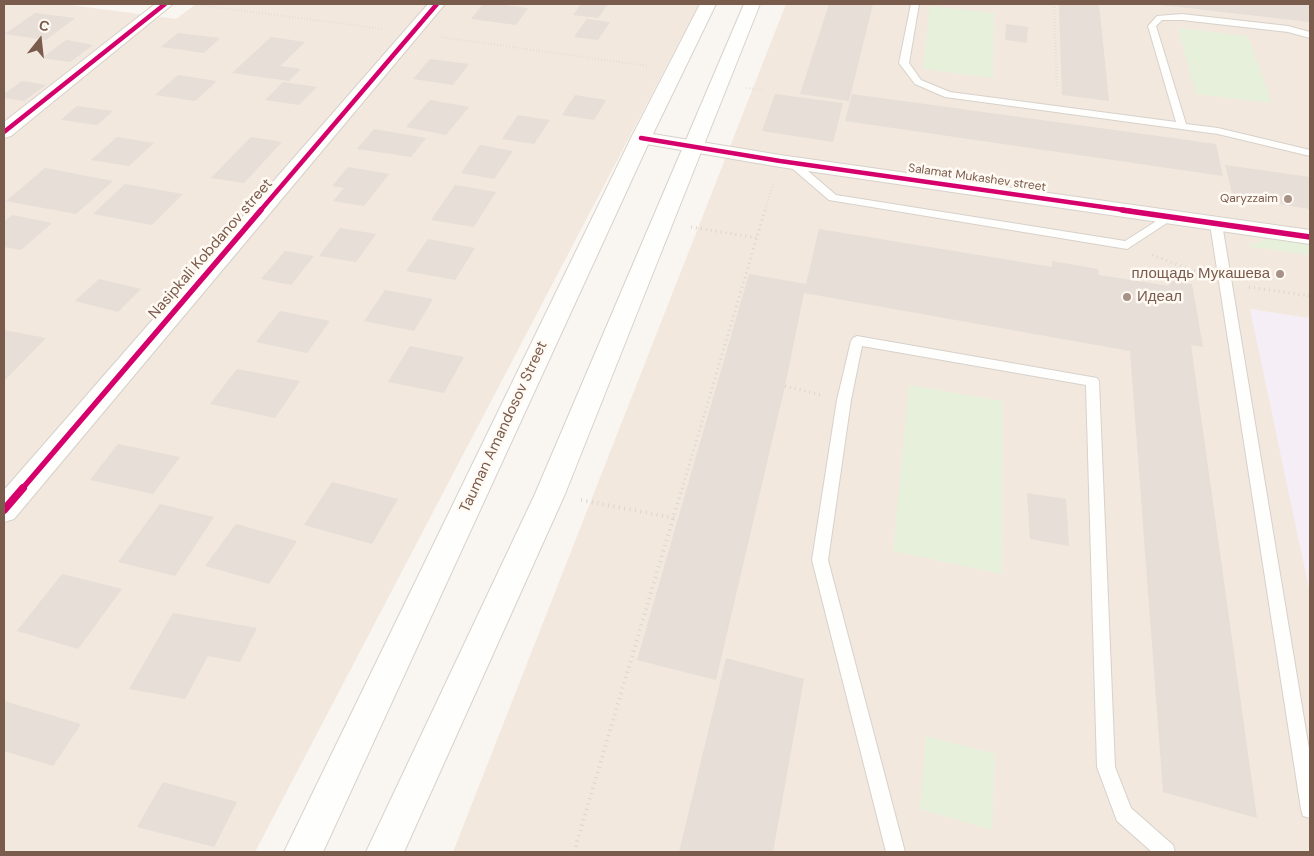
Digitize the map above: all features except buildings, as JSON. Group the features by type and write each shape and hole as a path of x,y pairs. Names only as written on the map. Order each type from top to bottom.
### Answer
{"main road":[{"path":"4,132 165,4"},
{"name":"Nasipkali Kobdanov street","path":"4,510 437,4"},
{"name":"Tauman Amandosov Street","path":"303,852 641,138 708,4"},
{"path":"385,852 550,494 692,145 752,4"},
{"name":"Salamat Mukashev street","path":"641,138 786,162 1310,237"}],"lane":[{"path":"915,4 904,63 918,82 948,95 1218,131 1310,153"},
{"path":"1182,126 1152,26 1160,18 1182,17 1288,29 1310,35"},
{"path":"786,162 833,198 1127,245 1170,217"},
{"path":"1216,224 1310,809"},
{"path":"895,852 820,560 844,400 857,341 1092,381 1106,767 1124,814 1166,852"}],"path":[{"path":"1054,4 1058,110"},
{"path":"755,89 764,90"},
{"path":"574,852 757,238 786,162"},
{"path":"692,227 757,238"},
{"path":"786,386 844,400"},
{"path":"594,502 674,518"}],"shaded area":[{"path":"4,4 63,4 176,19 196,4 699,4 255,852 4,852"},
{"path":"786,4 1310,4 1310,852 453,852"},
{"path":"1250,309 1310,318 1310,594"}],"green space":[{"path":"930,6 994,13 993,78 923,69"},
{"path":"1178,28 1248,36 1272,103 1196,94"},
{"path":"1278,239 1310,244 1310,255 1246,246 1264,240"},
{"path":"909,385 1003,401 1002,574 893,551"},
{"path":"926,736 995,754 992,830 920,809"}],"cycle path":[{"path":"4,132 165,4"},
{"path":"4,510 437,4"},
{"path":"641,138 780,161 1310,237"}],"place":[{"name":"Qaryzzaim","path":"1288,199"},
{"name":"площадь Мукашева","path":"1280,274"},
{"name":"Идеал","path":"1127,297"}]}
